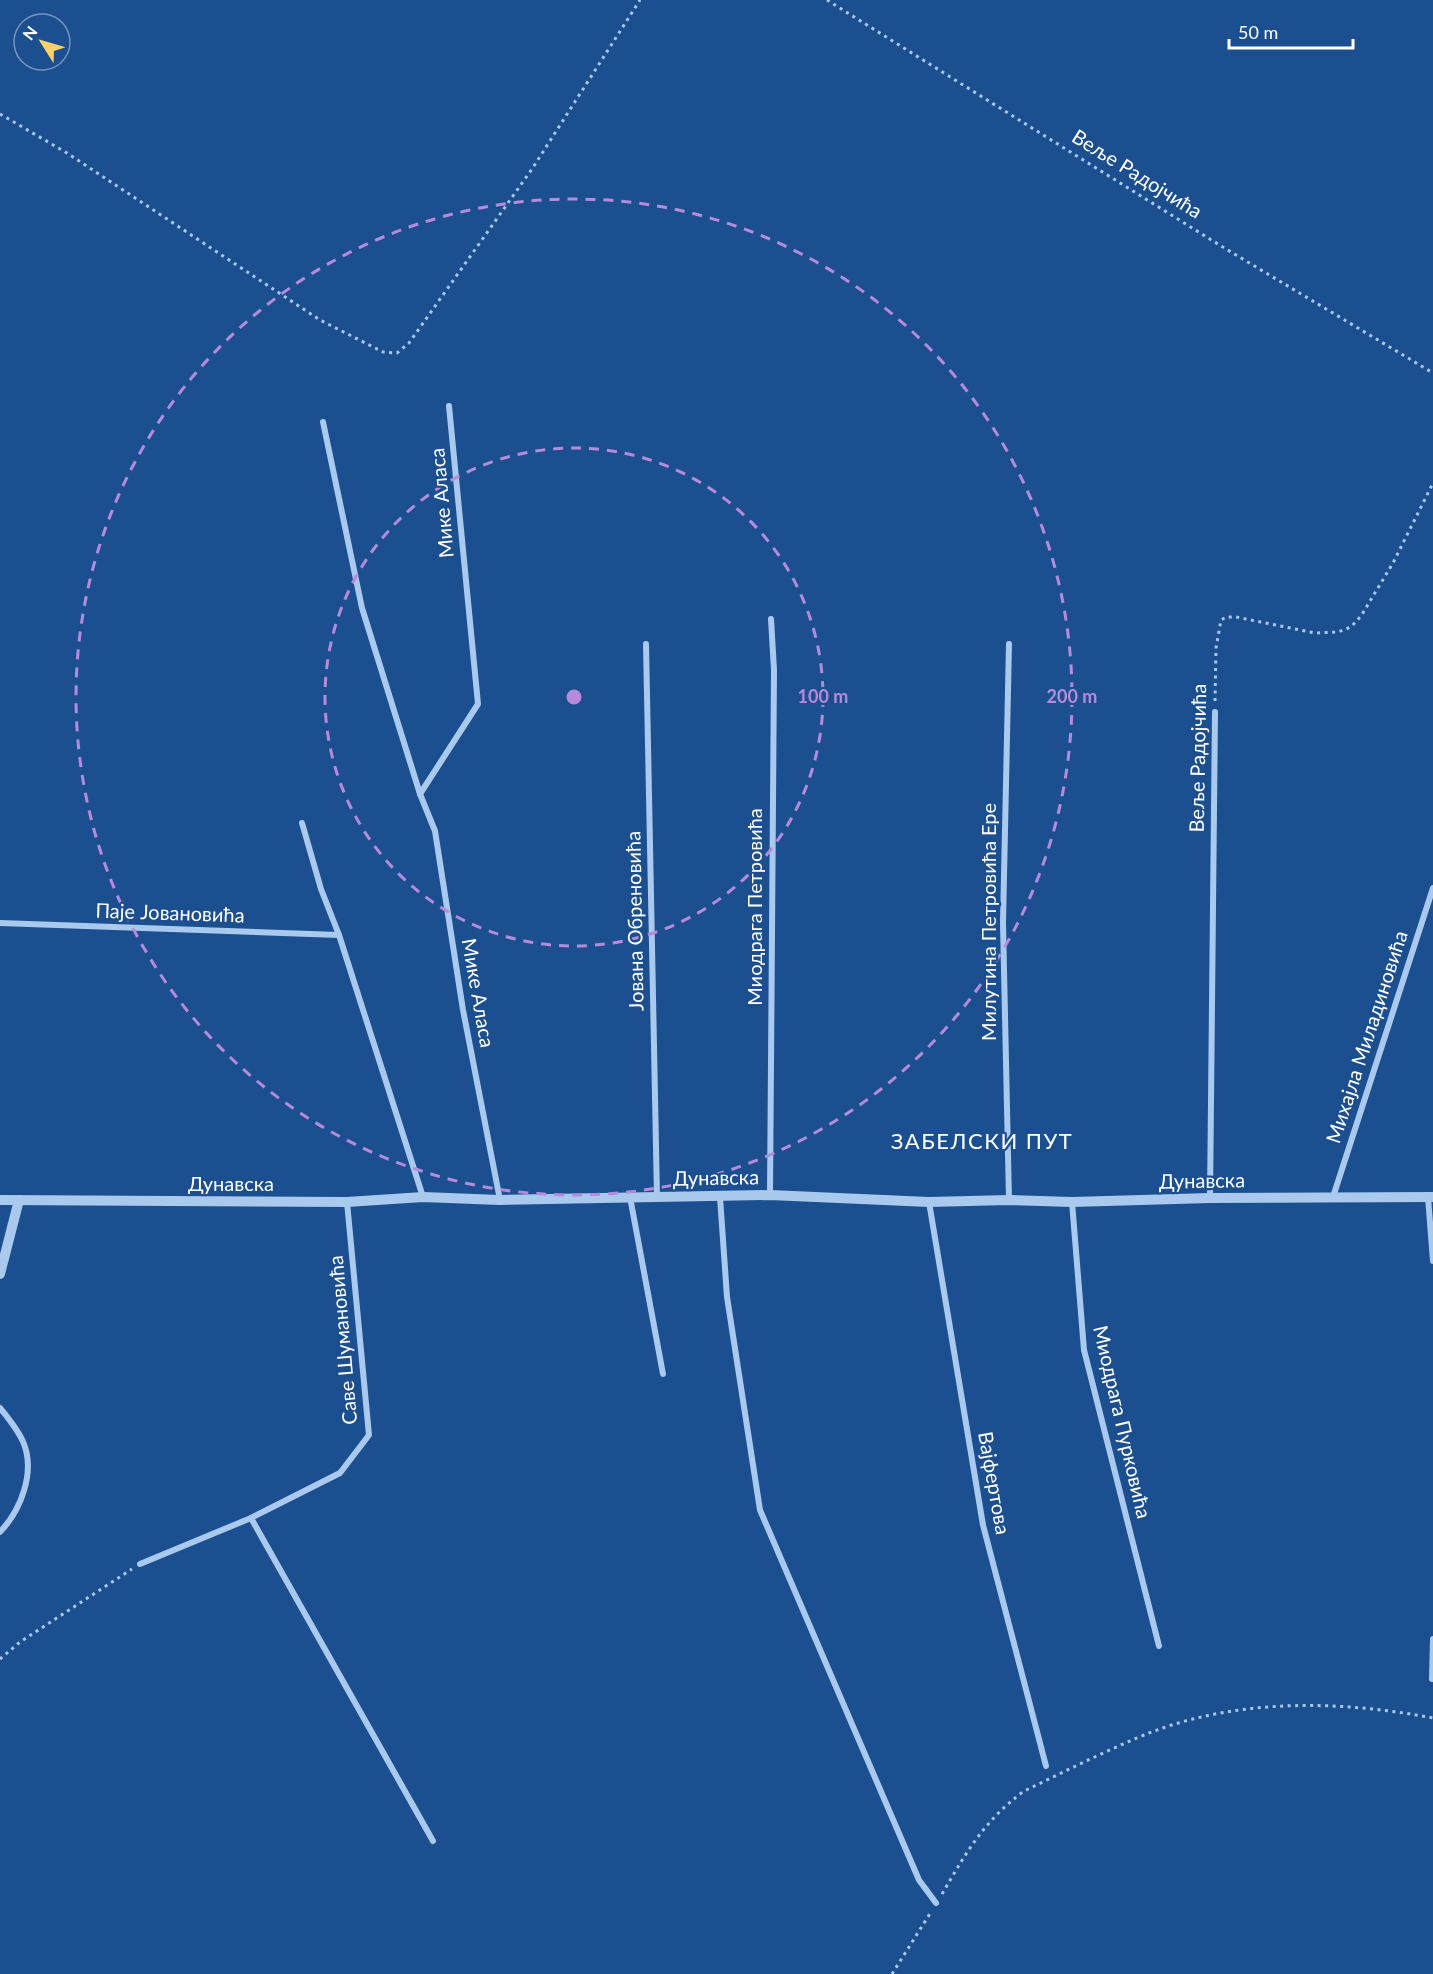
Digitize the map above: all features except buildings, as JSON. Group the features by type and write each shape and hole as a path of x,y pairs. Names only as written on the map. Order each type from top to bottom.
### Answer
{"street":[{"name":"Мике Аласа","path":"420,794 478,704 449,406"},
{"name":"Мике Аласа","path":"323,422 362,608 420,794 435,831 464,1010 500,1200"},
{"name":"Миодрага Петровића","path":"770,1195 774,670 771,619"},
{"name":"Јована Обреновића","path":"646,644 657,1197"},
{"name":"Милутина Петровића Ере","path":"1008,644 1003,923 1009,1200"},
{"name":"Веље Радојчића","path":"1210,1198 1215,712"},
{"path":"302,823 321,889 339,935 423,1197"},
{"name":"Михајла Миладиновића","path":"1333,1197 1433,888"},
{"name":"Паје Јовановића","path":"0,923 339,935"},
{"name":"Дунавска","path":"0,1200 347,1202 423,1197 500,1200 770,1195 929,1202 1009,1200 1072,1202 1210,1198 1431,1197"},
{"path":"630,1197 663,1374"},
{"path":"720,1197 727,1298 760,1510 919,1880 936,1903"},
{"path":"1431,1197 1433,1261"},
{"path":"0,1274 19,1200"},
{"name":"Саве Шумановића","path":"140,1564 251,1518 340,1473 369,1435 347,1202"},
{"name":"Вајфертова","path":"929,1202 983,1525 1046,1767"},
{"name":"Миодрага Пурковића","path":"1072,1202 1084,1350 1159,1646"},
{"path":"0,1408 22,1438 28,1466 26,1483 19,1503 0,1532"},
{"path":"251,1518 433,1841"},
{"path":"1432,1679 1433,1640"}],"path":[{"path":"0,114 76,159 320,320 383,352 397,353 409,343 532,170 640,0"},
{"name":"Веље Радојчића","path":"827,0 1221,246 1433,373"},
{"name":"Веље Радојчића","path":"1215,712 1216,648 1221,620 1226,617 1236,617 1314,633 1338,632 1351,627 1361,616 1393,563 1433,483"},
{"path":"0,1659 20,1642 140,1564"},
{"path":"892,1974 969,1846 988,1822 1024,1791 1145,1735 1221,1714 1281,1706 1349,1707 1433,1718"}],"district":[{"name":"ЗАБЕЛСКИ ПУТ","path":"982,1141"}]}
